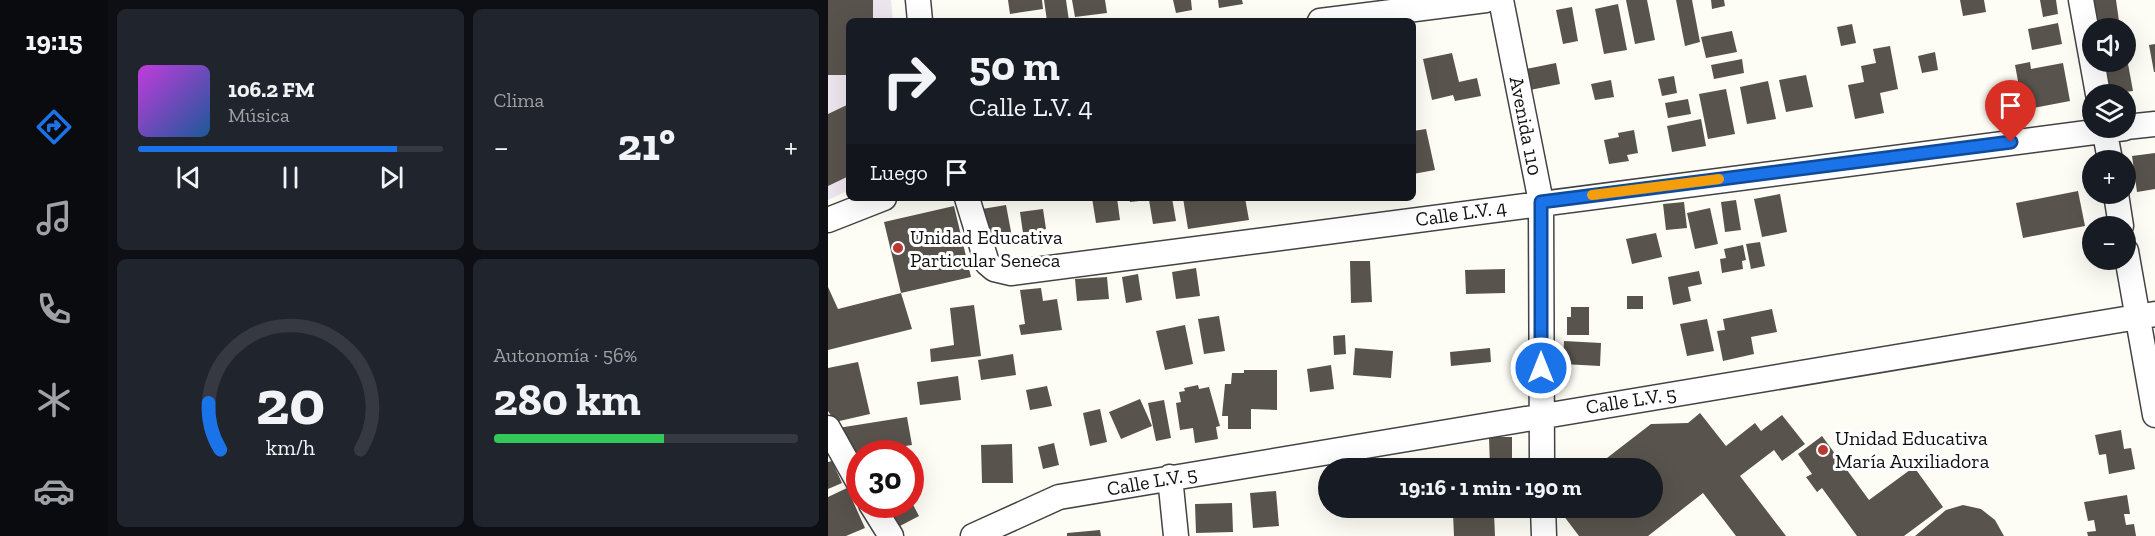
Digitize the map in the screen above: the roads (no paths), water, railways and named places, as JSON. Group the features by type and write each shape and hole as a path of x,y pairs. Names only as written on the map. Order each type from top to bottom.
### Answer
{"street":[{"path":"918,0 920,18"},
{"path":"1344,18 1486,0"},
{"name":"Avenida 110","path":"1501,0 1541,202 1542,458"},
{"path":"2081,0 2096,84"},
{"name":"Calle L.V. 4","path":"2136,126 2155,124"},
{"name":"Calle L.V. 4","path":"968,201 987,263 994,269 1011,273 2082,132"},
{"path":"828,220 876,201"},
{"path":"2132,270 2146,315 2155,415"},
{"name":"Calle L.V. 5","path":"973,536 1059,498 1170,477 2146,315"},
{"path":"828,428 846,460"},
{"path":"1170,477 1176,536"},
{"path":"880,518 891,536"},
{"path":"1543,518 1544,536"}],"place":[{"name":"Unidad Educativa Particular Seneca","path":"898,248"},
{"name":"Unidad Educativa María Auxiliadora","path":"1823,450"}]}
